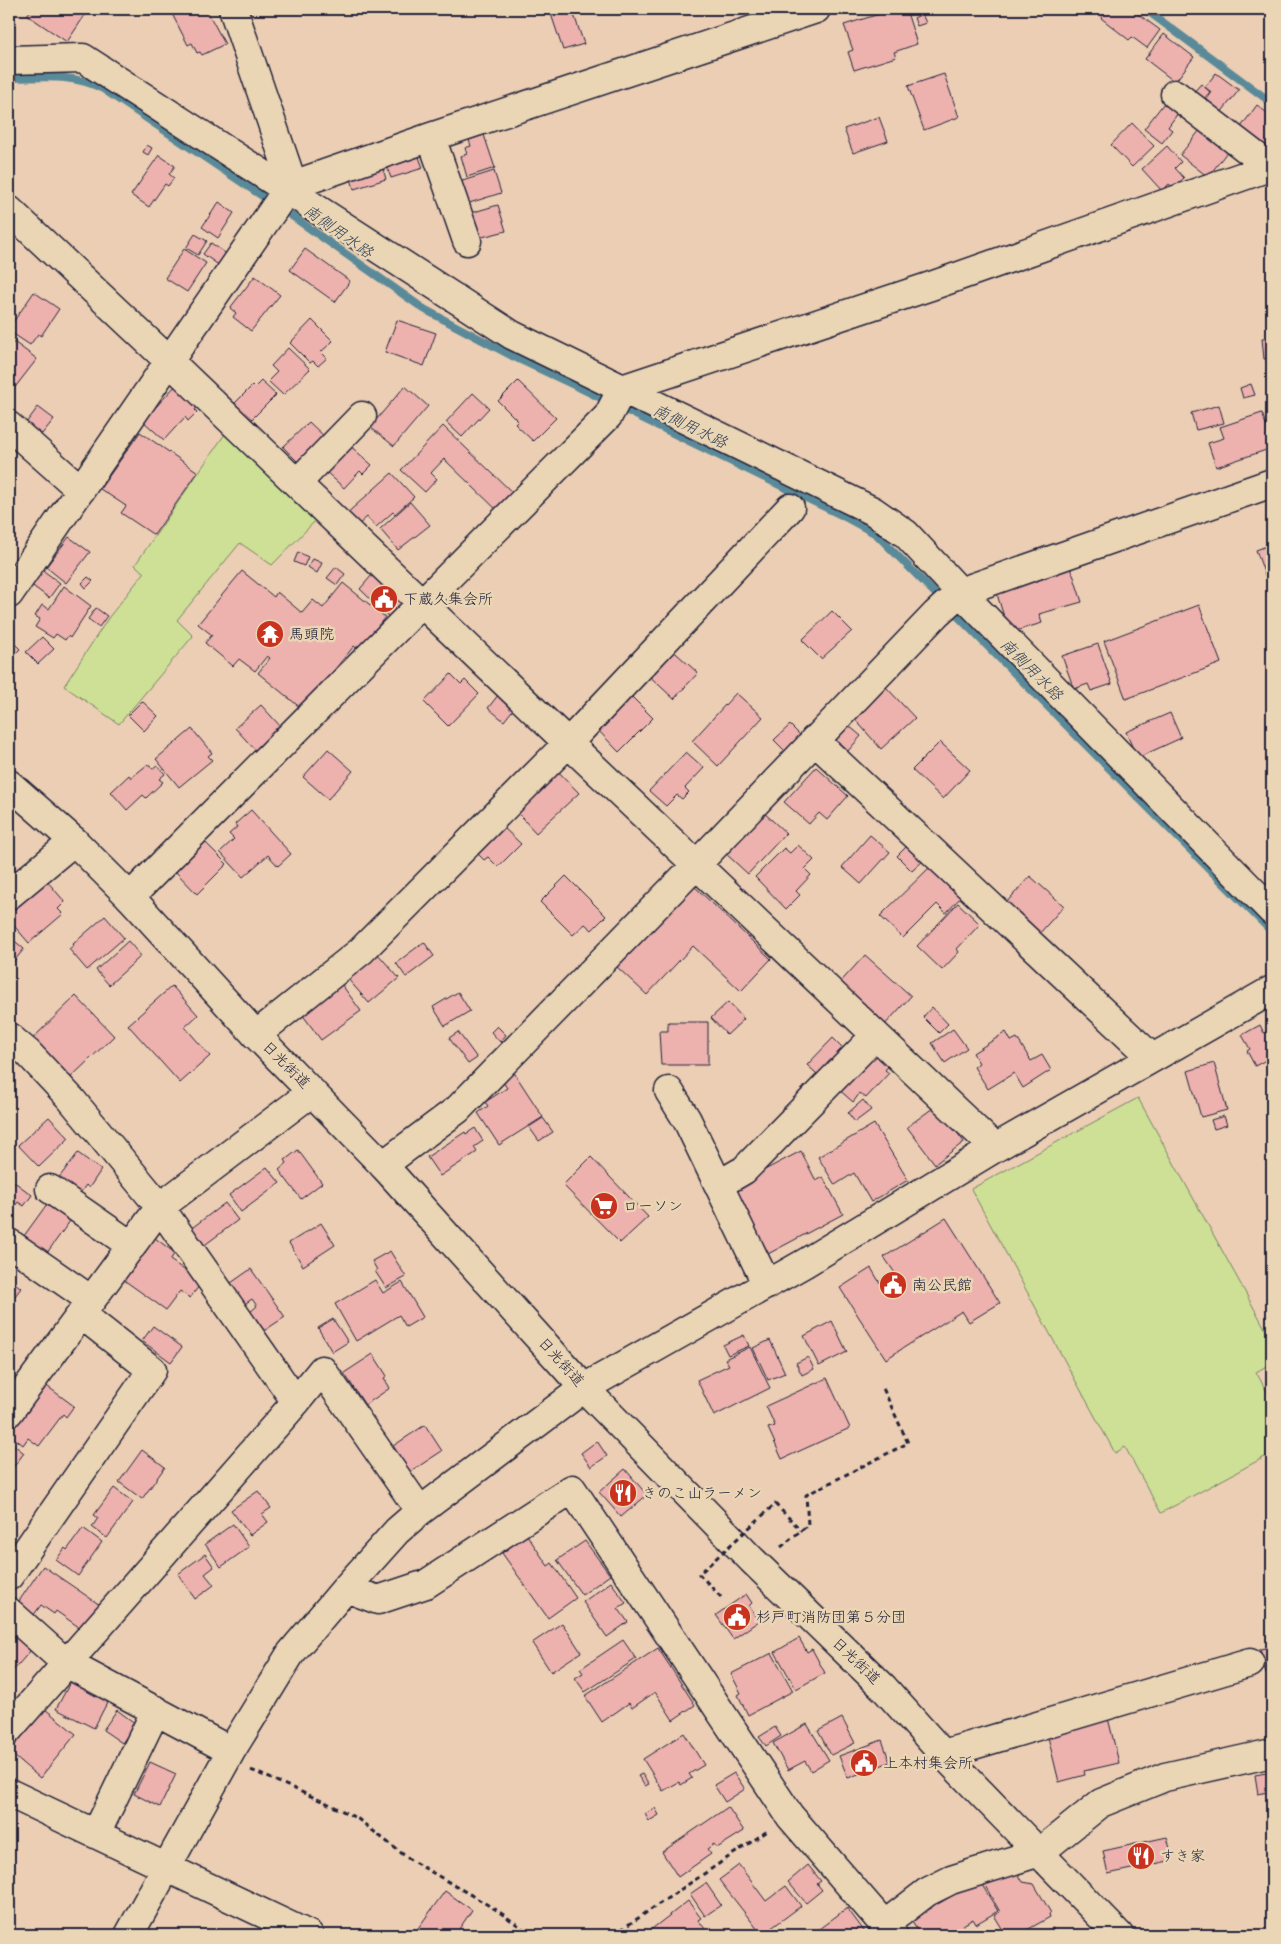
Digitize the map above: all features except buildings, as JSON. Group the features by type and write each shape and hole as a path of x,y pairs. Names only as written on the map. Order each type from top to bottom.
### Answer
{"main road":[{"path":"233,9 282,198"},
{"path":"9,594 282,198 431,137 816,9"},
{"path":"9,60 83,58 282,198 512,335 616,401 873,511 906,534 949,602 1272,911"},
{"path":"1176,94 1271,166"},
{"path":"431,137 467,241"},
{"path":"130,897 422,602 616,401 931,286 1271,166"},
{"path":"9,210 995,1148"},
{"path":"297,483 362,416"},
{"path":"9,426 81,490"},
{"path":"383,1165 458,1109 949,602 1272,483"},
{"path":"256,1034 361,951 568,743 790,508"},
{"path":"814,740 1152,1058"},
{"name":"日光街道","path":"9,784 74,841 130,897 256,1034 383,1165 584,1388 752,1560 884,1688 944,1754 1119,1935"},
{"path":"9,894 74,841"},
{"path":"129,1935 229,1755 291,1653 397,1531 420,1511 584,1388 767,1284 995,1148 1272,990"},
{"path":"717,1182 732,1177 744,1170 876,1034"},
{"path":"9,1037 28,1053 71,1098 160,1207 296,1402"},
{"path":"669,1091 687,1120 767,1284"},
{"path":"9,1412 160,1207 312,1092"},
{"path":"50,1189 132,1246"},
{"path":"9,1243 86,1307 152,1370 9,1576"},
{"path":"9,1729 322,1370 420,1511"},
{"path":"346,1588 378,1600 426,1584 572,1489 790,1816 889,1930 927,1892 951,1880 1040,1852 1101,1802 1165,1777 1272,1753"},
{"path":"9,1612 66,1663 156,1710 229,1755"},
{"path":"944,1754 1250,1663"},
{"path":"96,1834 156,1710"},
{"path":"9,1794 309,1935"}],"path":[{"path":"781,1547 808,1525 806,1495 908,1443 882,1386"},
{"path":"722,1597 699,1574 774,1504 802,1531"},
{"path":"229,1755 358,1819 409,1859 495,1909 532,1935"},
{"path":"613,1935 790,1816"}],"green space":[{"path":"227,431 317,519 272,565 240,543 177,620 193,636 119,724 64,686 109,617 144,573 135,565"},
{"path":"1138,1098 1272,1341 1272,1363 1256,1372 1272,1401 1272,1453 1161,1513 1125,1447 1115,1453 971,1189"}],"waterway":[{"path":"1145,9 1272,103"},
{"name":"南側用水路","path":"9,78 69,78 103,89 289,214 424,309 514,357 843,516 876,534 1272,932"}],"place":[{"name":"下蔵久集会所","path":"384,599"},
{"name":"馬頭院","path":"270,634"},
{"name":"ローソン","path":"604,1206"},
{"name":"南公民館","path":"893,1285"},
{"name":"きのこ山ラーメン","path":"623,1493"},
{"name":"杉戸町消防団第５分団","path":"737,1617"},
{"name":"上本村集会所","path":"864,1763"},
{"name":"すき家","path":"1141,1856"}]}
